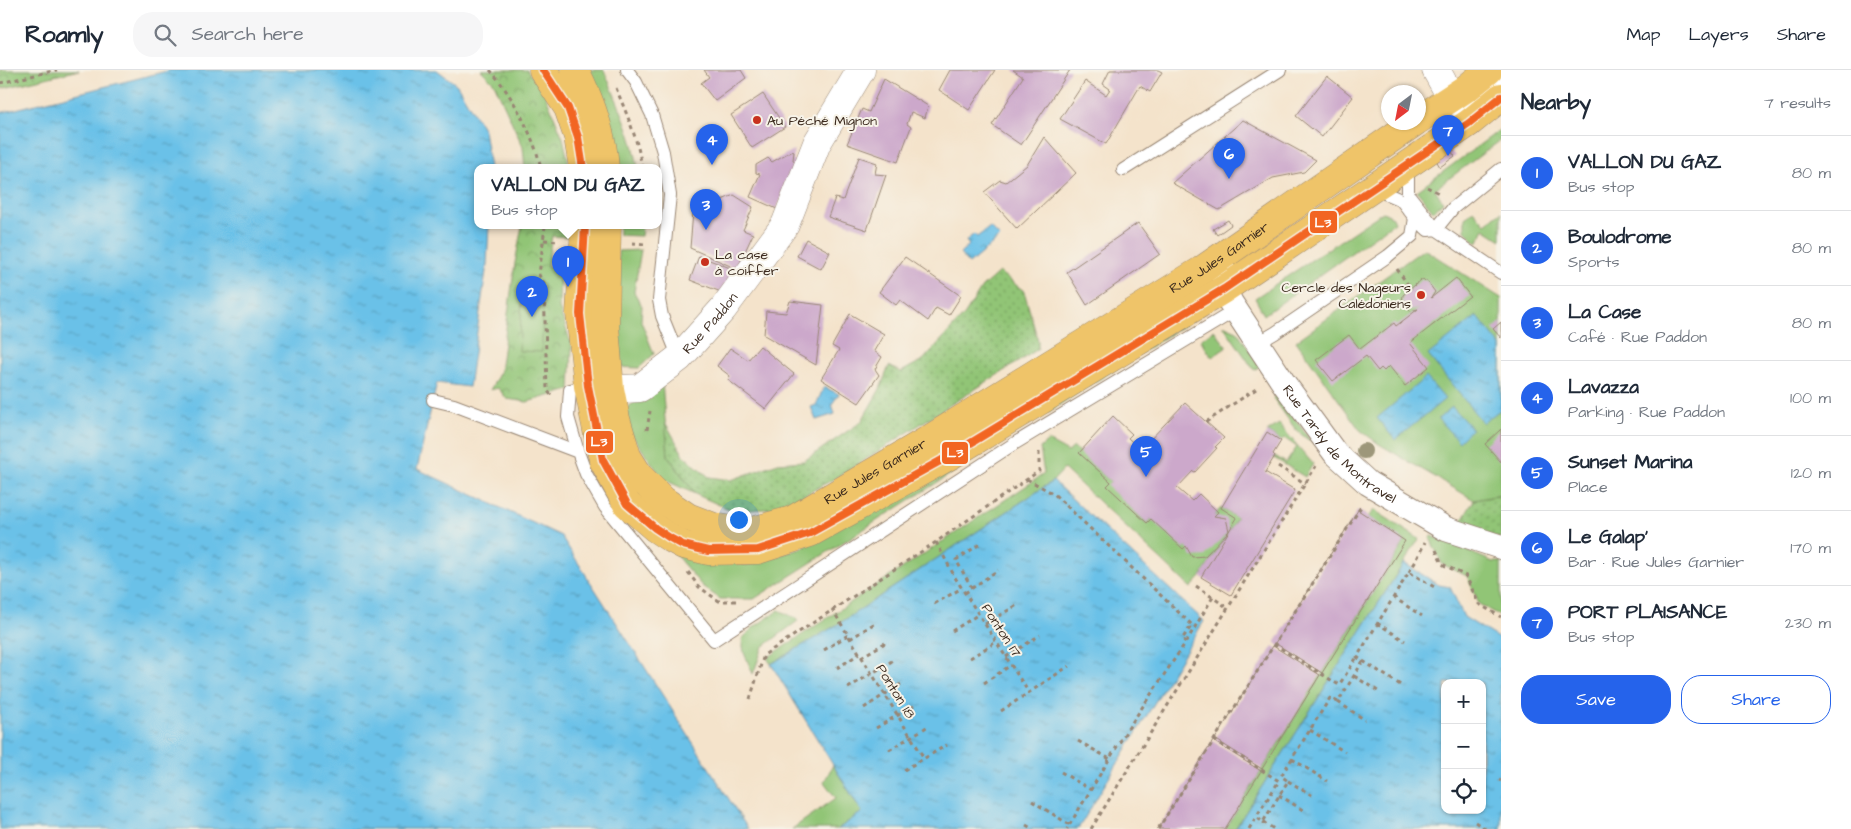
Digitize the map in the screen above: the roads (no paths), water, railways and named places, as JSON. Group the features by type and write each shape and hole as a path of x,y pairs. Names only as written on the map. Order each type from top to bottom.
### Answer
{"main road":[{"path":"543,70 568,108 578,137 582,164"},
{"path":"575,70 586,92 604,151 605,164"},
{"path":"1426,114 1468,87 1489,70"},
{"name":"Rue Jules Garnier","path":"607,229 605,326 599,387 603,460 627,504 655,528 658,547 683,545 708,551 758,550 810,533 1230,300 1321,223 1469,123 1501,97"},
{"name":"Rue Jules Garnier","path":"585,229 580,306 611,439 630,479 688,517 714,527 748,532 792,520 926,441 1202,270 1404,130"}],"street":[{"path":"562,70 569,82 568,108"},
{"name":"Rue Paddon","path":"599,387 640,388 679,358 723,309 785,225 817,144 861,70"},
{"path":"1321,223 1337,196 1447,128 1452,108 1451,97 1436,70"},
{"path":"1451,97 1464,106 1477,104 1501,84"},
{"path":"1230,300 1225,268 1310,209 1323,187"},
{"path":"1114,324 1131,326 1206,282 1230,300"},
{"name":"Rue Tardy de Montravel","path":"1230,300 1284,382 1335,453 1368,483 1446,529 1501,547"}],"lane":[{"path":"627,70 636,82 652,115 663,152 670,195 659,300 662,316 679,358"},
{"path":"1123,170 1280,70"},
{"path":"1408,164 1408,194 1436,229 1501,273"},
{"path":"1373,188 1401,200 1415,218 1428,230 1436,229 1454,208 1501,169"},
{"path":"1258,343 1388,256 1412,236 1415,218"},
{"path":"599,387 570,390 568,417 586,474 605,507 658,547 714,640 1012,445 1039,430 1230,300"},
{"path":"433,400 454,405 578,452"}],"water":[{"path":"171,70 437,70 457,85 484,130 489,164 474,164 474,229 489,229 487,264 469,387 437,383 417,469 561,536 748,829 0,829 0,113"},
{"path":"990,227 1000,237 969,264 960,254 969,245 966,241 974,234 977,237"},
{"path":"1477,316 1501,346 1501,409 1483,423 1428,355"},
{"path":"1426,377 1445,399 1395,440 1377,418"},
{"path":"824,387 839,394 832,404 835,414 816,420 811,407 816,405"},
{"path":"1452,407 1472,429 1459,442 1438,419"},
{"path":"1053,481 1204,621 1078,829 838,829 862,812 771,664 840,623"},
{"path":"1404,563 1439,585 1450,587 1464,617 1501,640 1501,829 1235,829"}],"place":[{"name":"Au Péché Mignon","path":"757,120"},
{"name":"PORT PLAISANCE","path":"1448,156"},
{"name":"Lavazza","path":"712,165"},
{"name":"Le Galap'","path":"1229,179"},
{"name":"La Case","path":"706,230"},
{"name":"La case à coiffer","path":"705,262"},
{"name":"VALLON DU GAZ","path":"568,287"},
{"name":"Cercle des Nageurs Calédoniens","path":"1421,295"},
{"name":"Boulodrome","path":"532,317"},
{"name":"Sunset Marina","path":"1146,477"}]}
